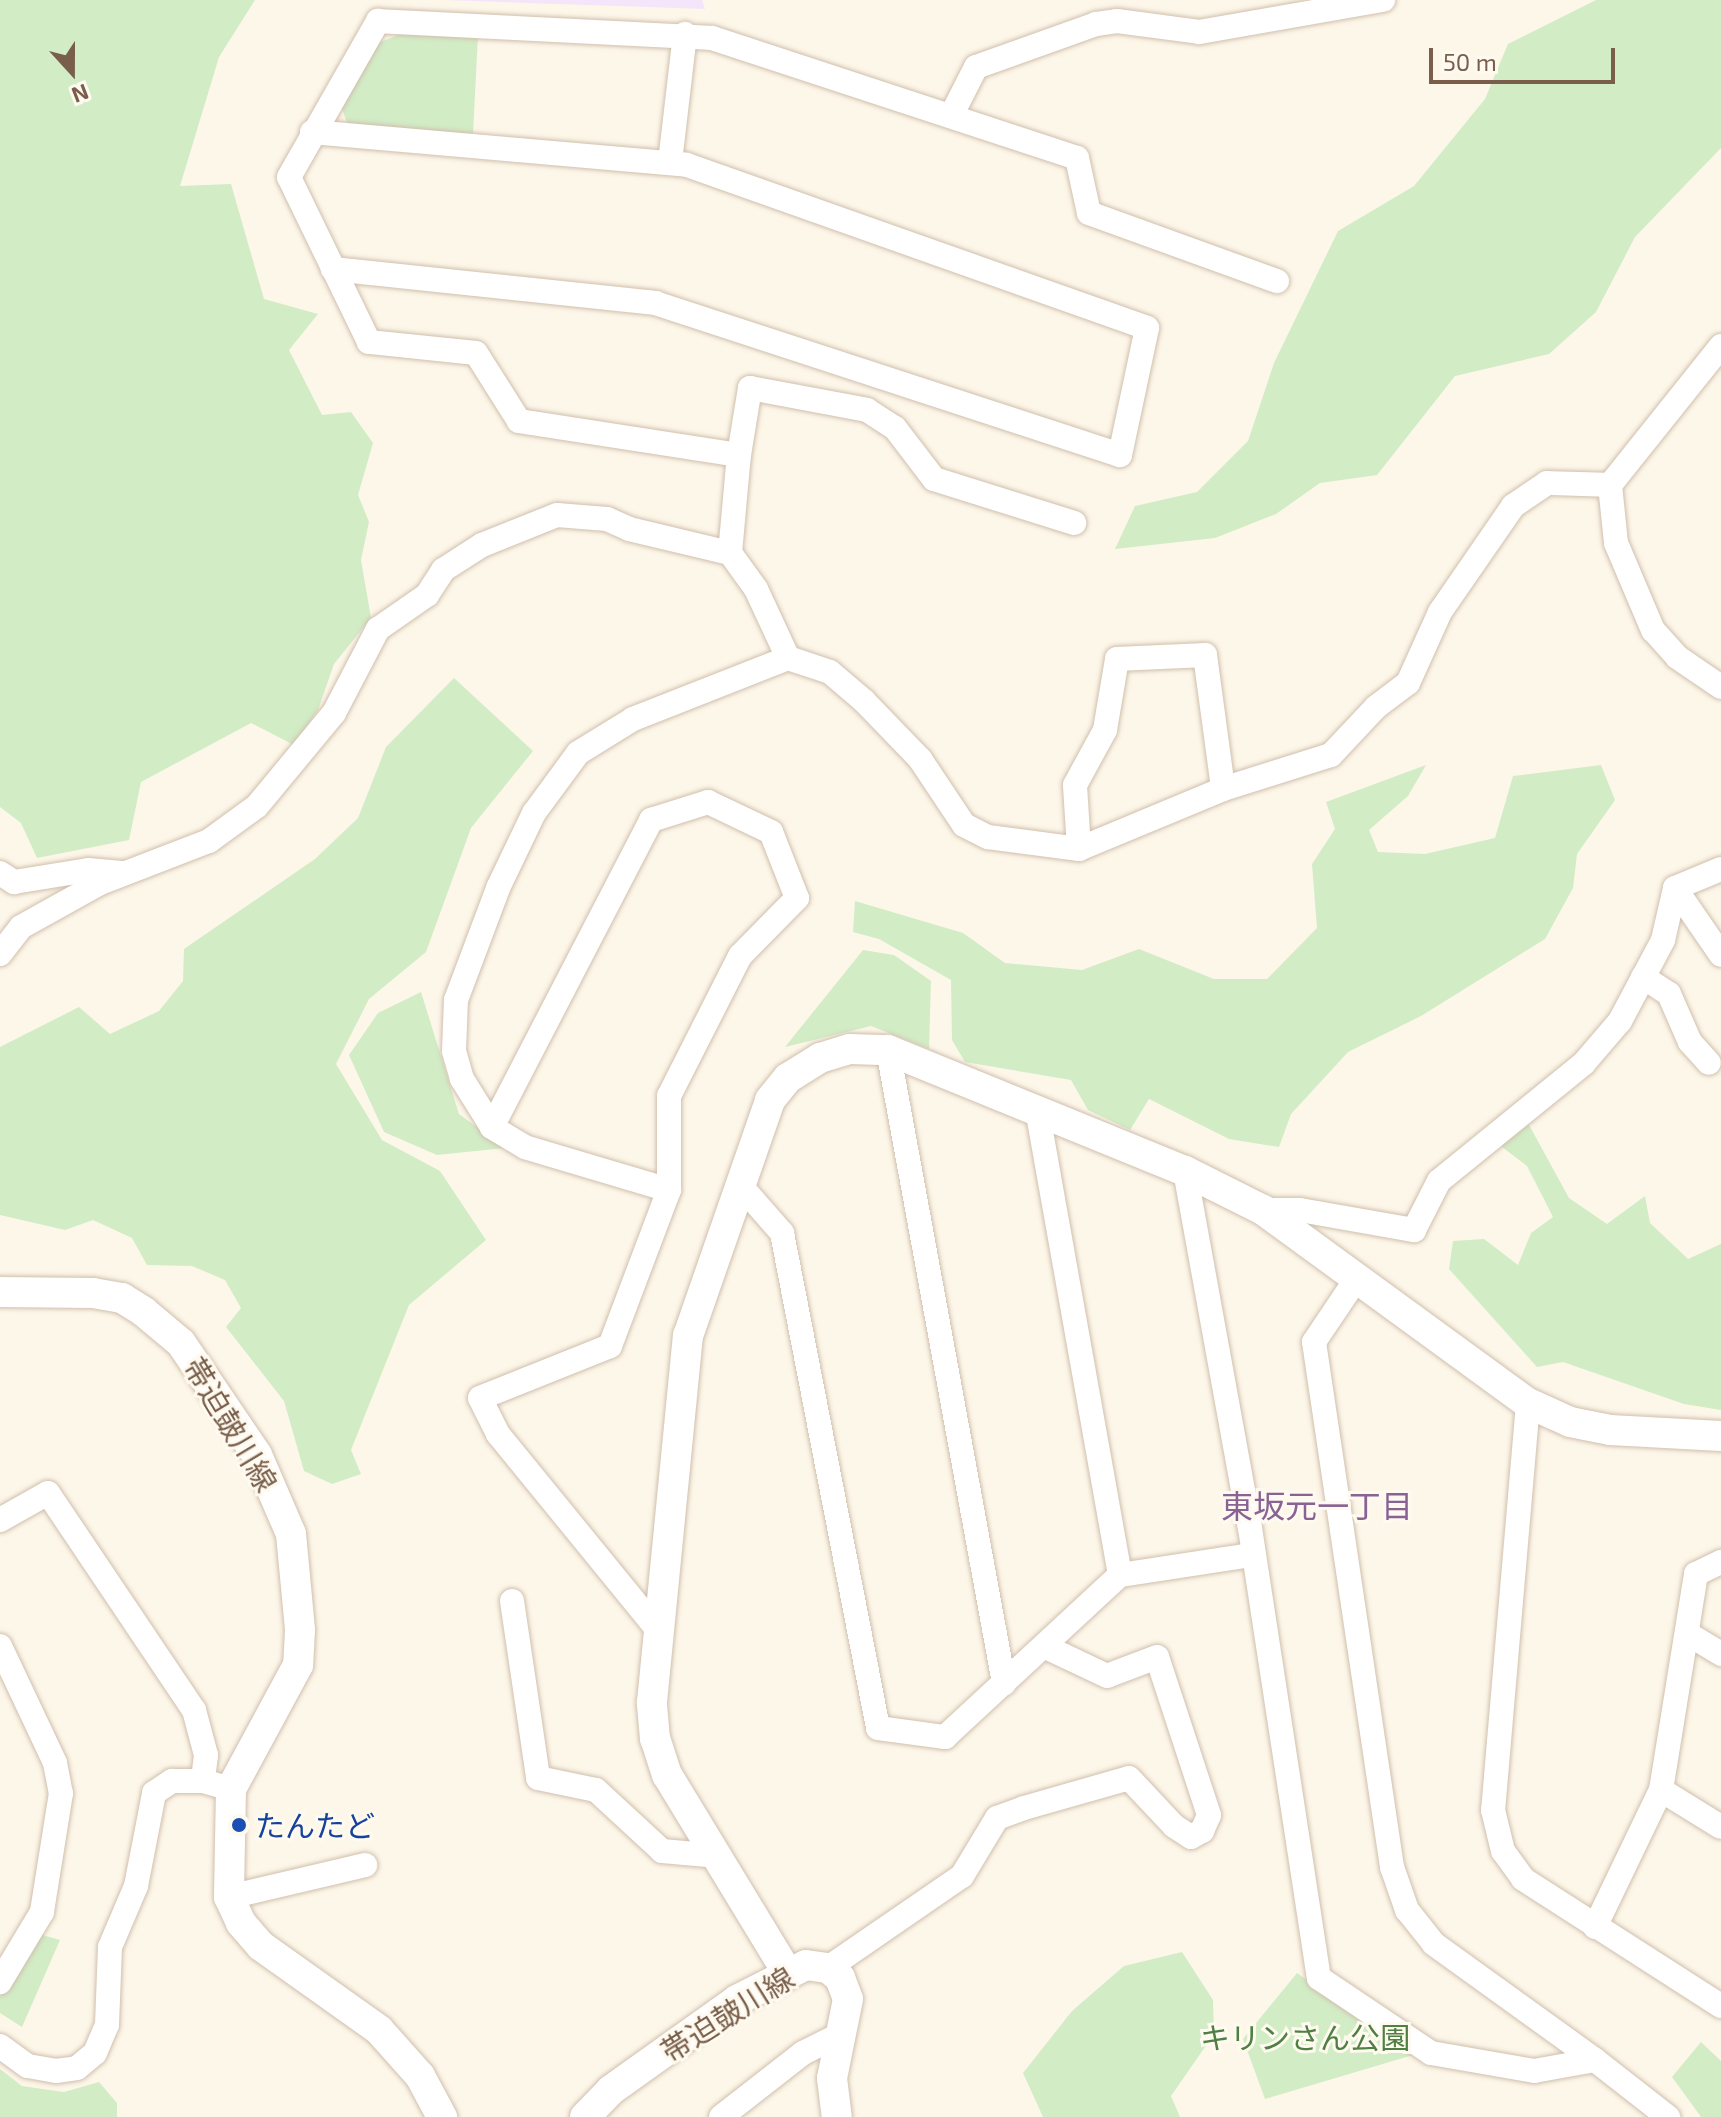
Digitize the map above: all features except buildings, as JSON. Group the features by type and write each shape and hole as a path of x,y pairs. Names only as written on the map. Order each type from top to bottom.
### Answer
{"street":[{"path":"951,116 976,67 1096,24 1117,21 1199,32 1383,0"},
{"path":"739,455 519,421 476,353 369,342 289,177 378,21 685,34 712,38 1077,158 1089,213 1277,281"},
{"path":"670,162 685,34"},
{"path":"312,132 670,162 1147,328 1120,455 656,303 333,269"},
{"path":"1721,346 1610,485 1616,543 1653,630 1677,657 1721,687"},
{"path":"730,553 739,455 750,388 867,410 895,428 934,479 1074,523"},
{"path":"669,1190 525,1147 492,1127 462,1079 454,1051 456,1000 498,888 534,813 578,753 633,719 788,658 830,672 864,701 920,759 964,825 988,837 1079,849 1223,789 1331,755 1376,707 1393,698 1408,683 1440,612 1513,506 1529,492 1547,483 1610,485"},
{"path":"0,954 21,927 125,873 209,841 257,806 334,713 378,629 427,595 443,570 482,545 557,515 607,519 730,553 756,589 788,658"},
{"path":"1079,849 1075,785 1105,730 1117,659 1205,655 1223,789"},
{"path":"492,1127 651,820 708,802 771,832 797,898 740,956 669,1096 669,1190 610,1346 480,1398 498,1434 657,1629"},
{"path":"1675,888 1721,869"},
{"path":"0,873 14,882 88,870 125,873"},
{"path":"1675,888 1721,955"},
{"path":"1263,1210 1300,1210 1414,1230 1439,1181 1584,1063 1620,1021 1663,940 1675,888"},
{"path":"1643,977 1669,994 1690,1042 1709,1063"},
{"path":"888,1050 1004,1683"},
{"path":"787,1972 667,1775 655,1739 657,1629 688,1336 770,1100 788,1078 835,1054 888,1050 1185,1171 1263,1210 1528,1403 1570,1422 1610,1430 1721,1436"},
{"path":"1037,1109 1120,1575"},
{"path":"1185,1171 1319,1978 1431,2053 1534,2071 1595,2060"},
{"path":"740,1185 782,1233 878,1728 945,1737 1046,1647 1120,1575 1251,1555"},
{"path":"1357,1278 1314,1342 1392,1867 1407,1910 1434,1944 1595,2060 1668,2117"},
{"name":"帯迫皷川線","path":"0,1292 93,1293 122,1298 144,1312 181,1343 263,1467 291,1534 300,1630 298,1665 217,1785 229,1897"},
{"path":"1528,1403 1493,1810 1503,1851 1523,1879 1721,2006"},
{"path":"0,1520 48,1493 194,1710 217,1785 172,1781 154,1793 136,1886 110,1947 107,2025 95,2053 77,2068 56,2071 28,2066 0,2046"},
{"path":"1595,1927 1661,1790 1696,1574 1721,1562"},
{"path":"512,1601 538,1778 596,1790 662,1851 719,1856"},
{"path":"1688,1634 1721,1654"},
{"path":"0,1646 55,1763 61,1793 42,1912 0,1982"},
{"path":"828,1968 962,1876 997,1818 1024,1808 1129,1778 1174,1826 1191,1837 1202,1831 1209,1815 1157,1657 1107,1676 1046,1647"},
{"path":"1661,1790 1721,1827"},
{"path":"365,1865 229,1897 241,1923 261,1946 379,2030 420,2076 434,2114"},
{"name":"帯迫皷川線","path":"585,2117 611,2090 737,2000 806,1965 828,1968 840,1978 848,1999 832,2078 837,2117"},
{"path":"721,2117 803,2053 841,2034"}],"shaded area":[{"path":"445,0 702,0 705,9"}],"green space":[{"path":"0,0 255,0 219,57 180,186 231,184 264,299 318,314 289,350 322,415 351,412 373,443 358,495 369,522 361,560 371,618 334,664 318,710 294,745 251,723 141,782 129,840 37,858 21,823 0,807"},
{"path":"1596,0 1721,0 1721,148 1635,237 1596,312 1549,354 1455,376 1377,475 1320,483 1276,514 1215,538 1115,549 1135,506 1197,492 1248,441 1274,363 1338,231 1414,186 1485,99 1508,44"},
{"path":"405,32 478,35 473,134 348,126 341,105 376,44"},
{"path":"454,678 533,751 471,828 426,952 369,999 336,1064 382,1140 440,1171 486,1240 409,1305 351,1450 361,1474 332,1484 304,1471 284,1401 226,1327 241,1308 225,1280 192,1266 147,1265 132,1238 93,1220 65,1230 0,1215 0,1047 79,1007 110,1034 159,1011 183,981 184,949 315,859 358,818 386,747"},
{"path":"1426,765 1408,796 1369,830 1378,852 1425,854 1495,838 1513,776 1601,765 1615,800 1577,854 1573,888 1545,939 1421,1016 1348,1052 1291,1114 1279,1147 1229,1139 1149,1099 1130,1130 1088,1110 1071,1080 965,1062 952,1040 951,980 879,939 853,932 855,901 963,933 1005,963 1082,970 1139,949 1214,979 1267,979 1317,928 1312,864 1335,829 1326,802"},
{"path":"863,950 894,955 931,981 929,1049 871,1026 785,1047"},
{"path":"421,992 459,1114 505,1148 437,1155 384,1132 349,1055 378,1013"},
{"path":"1528,1123 1569,1198 1607,1224 1645,1196 1650,1223 1688,1259 1721,1244 1721,1410 1684,1404 1563,1362 1537,1367 1449,1269 1453,1241 1484,1239 1518,1265 1531,1233 1553,1217 1527,1166 1489,1137"},
{"path":"39,1934 60,1940 22,2027 0,2013 0,1996"},
{"path":"1182,1952 1213,2000 1214,2034 1171,2096 1180,2117 1043,2117 1023,2073 1072,2011 1124,1966"},
{"name":"キリンさん公園","path":"1297,1973 1413,2055 1265,2099 1243,2039"},
{"path":"1701,2042 1721,2061 1721,2117 1701,2117 1672,2077"},
{"path":"0,2069 22,2086 64,2092 99,2082 117,2103 117,2117 0,2117"}],"place":[{"name":"たんたど","path":"239,1825"}],"district":[{"name":"東坂元一丁目","path":"1317,1505"}]}
